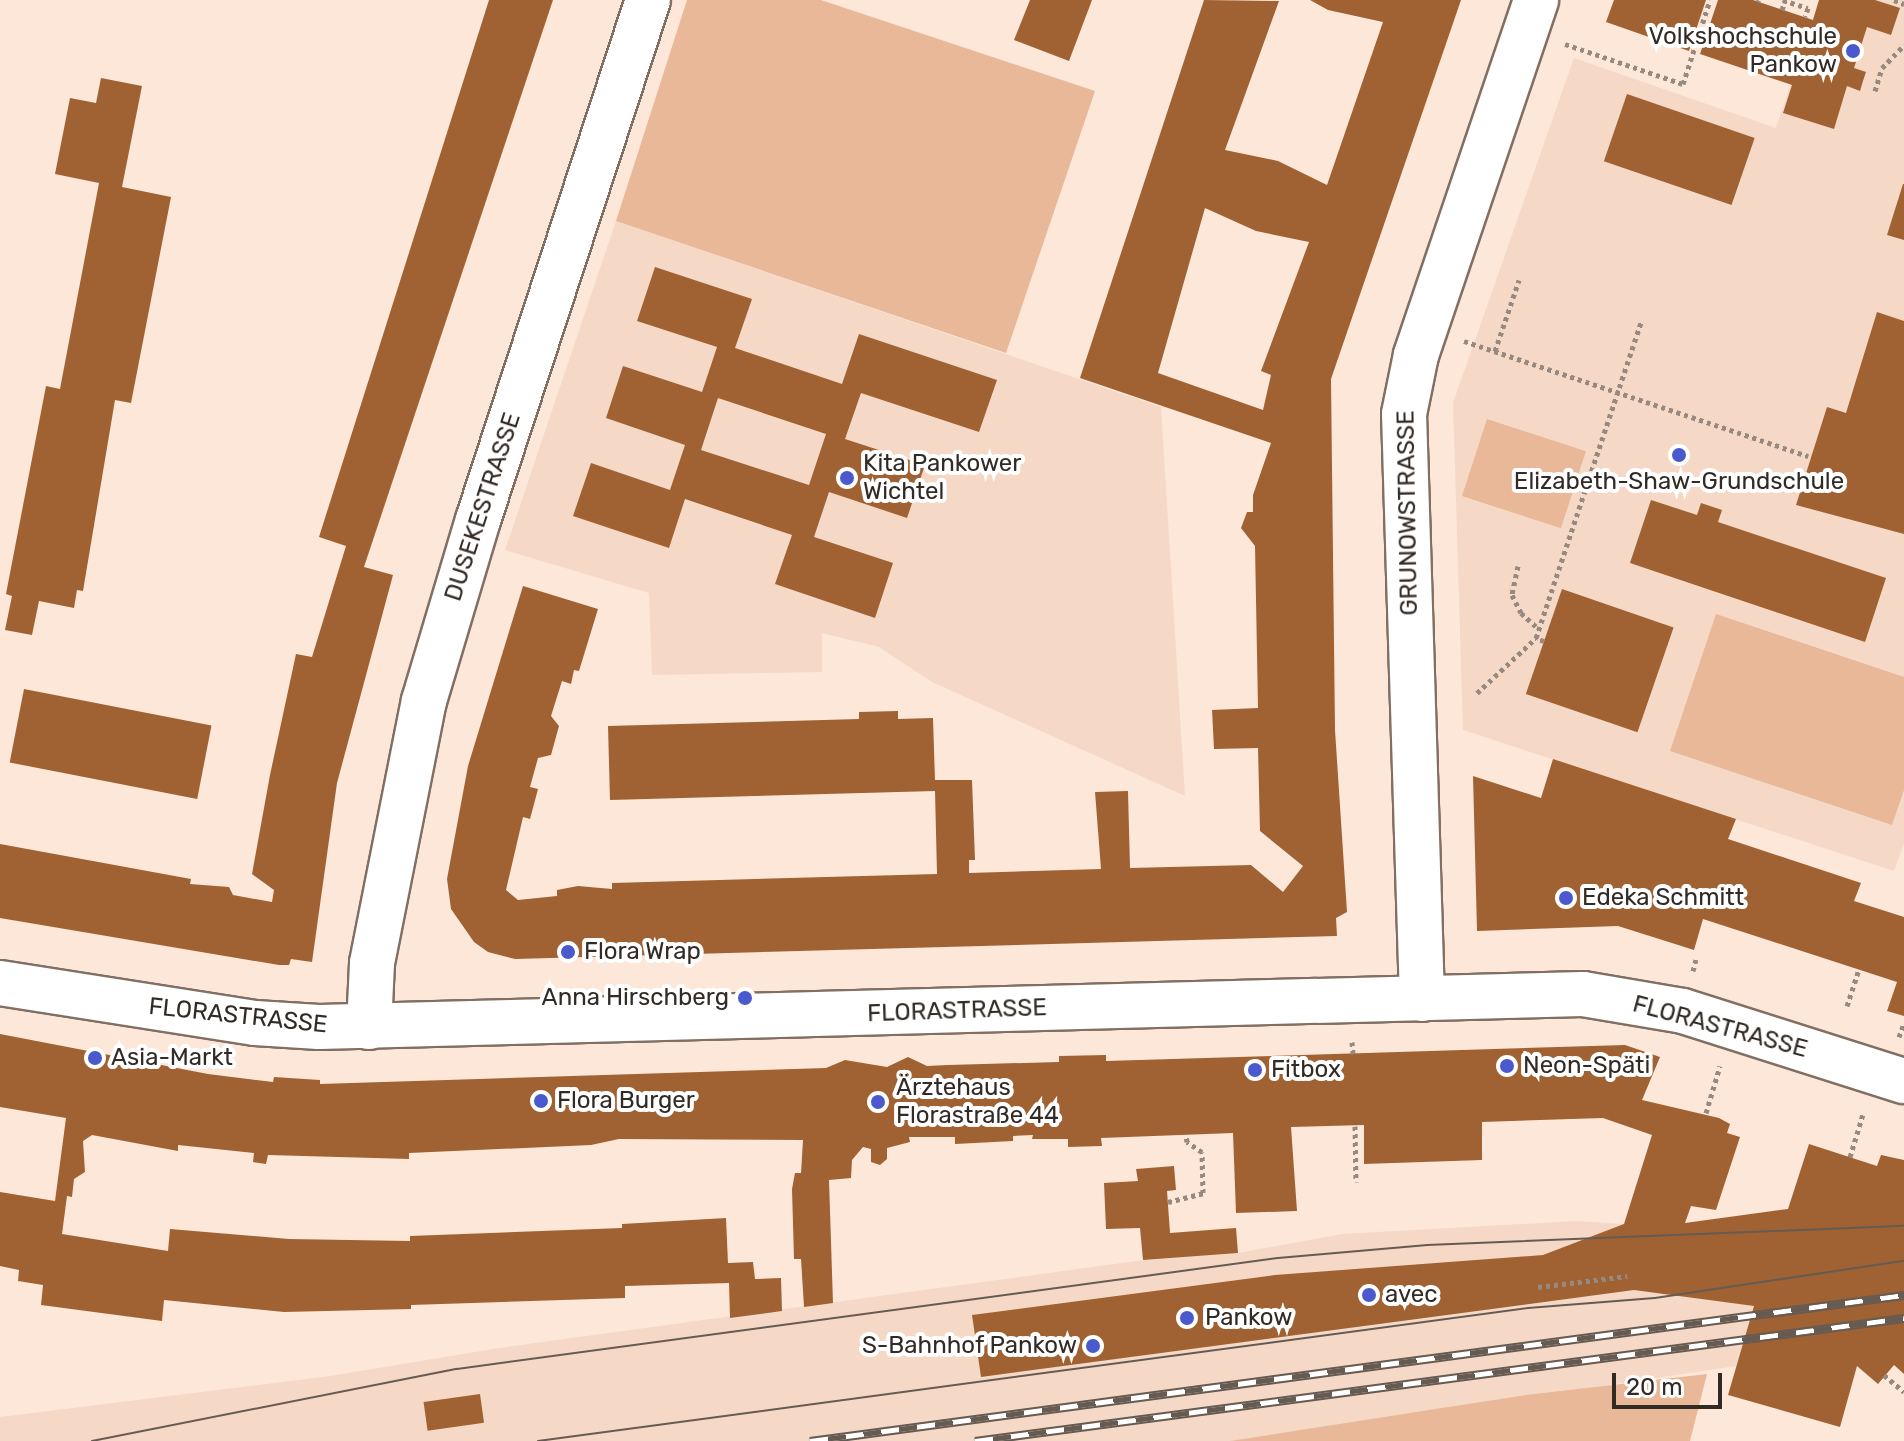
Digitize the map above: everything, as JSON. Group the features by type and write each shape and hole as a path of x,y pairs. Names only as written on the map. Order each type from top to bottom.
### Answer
{"street":[{"name":"DUSEKESTRASSE","path":"369,1027 379,924 424,701 478,520 648,0"},
{"name":"GRUNOWSTRASSE","path":"1422,999 1404,414 1416,355 1536,0"},
{"name":"FLORASTRASSE","path":"0,983 255,1023 369,1027 1583,994 1651,1004 1904,1081"}],"path":[{"path":"1565,44 1683,84 1710,0"},
{"path":"1782,10 1784,0 1808,8 1805,17"},
{"path":"1894,0 1904,4"},
{"path":"1875,91 1882,68 1904,45"},
{"path":"1495,351 1519,280"},
{"path":"1477,693 1536,638 1642,320"},
{"path":"1461,340 1808,456"},
{"path":"1518,566 1512,595 1521,613 1539,629"},
{"path":"1536,638 1544,641"},
{"path":"1693,971 1696,959"},
{"path":"1847,1006 1859,970"},
{"path":"1898,1038 1904,1023"},
{"path":"1352,1042 1353,1054"},
{"path":"1706,1113 1720,1066"},
{"path":"1850,1157 1863,1114"},
{"path":"1355,1126 1356,1182"},
{"path":"1168,1202 1203,1193 1202,1152 1187,1142 1186,1135"},
{"path":"1538,1287 1627,1276"},
{"path":"1884,1375 1904,1392"}],"shaded area":[{"path":"687,0 821,0 1095,91 1006,353 616,221"},
{"name":"Elizabeth-Shaw-Grundschule","path":"1819,0 1904,0 1904,844 1894,871 1463,730 1453,403 1574,58 1776,128"},
{"name":"Kita Pankower Wichtel","path":"616,221 1161,407 1185,796 932,682 879,647 822,633 822,672 652,675 649,593 505,550"},
{"path":"1487,419 1586,451 1561,528 1462,496"},
{"path":"1716,614 1904,677 1904,790 1892,825 1670,751"},
{"path":"1576,1221 1624,1224 1904,1341 1230,1441 0,1441 0,1417 330,1376 499,1348 1144,1260 1238,1253 1342,1234"},
{"path":"1707,1374 1690,1441 1230,1441 1526,1395"}],"building":[{"path":"489,0 553,0 364,567 393,575 337,783 312,962 291,959 289,965 279,965 0,918 0,844 191,879 190,884 229,887 233,895 272,902 274,890 252,874 270,775 296,654 312,657 346,546 319,537"},
{"path":"1030,0 1092,0 1069,61 1014,40"},
{"path":"1204,0 1279,1 1225,150 1278,161 1327,185 1383,22 1328,10 1310,0 1461,0 1331,379 1335,730 1347,912 1336,918 1337,936 515,959 488,952 474,942 451,909 447,879 468,766 523,586 598,609 579,671 574,670 571,684 562,681 551,716 559,726 551,755 538,758 530,787 538,789 530,819 523,817 506,890 518,900 557,896 557,890 578,886 612,889 612,883 937,874 935,791 610,800 608,726 859,719 859,712 898,711 898,719 933,718 935,780 972,780 975,860 969,860 969,873 1101,869 1095,792 1128,791 1130,868 1251,865 1283,892 1303,866 1260,831 1258,748 1214,749 1212,710 1258,708 1255,546 1241,528 1247,512 1253,512 1253,495 1271,443 1080,378","holes":["1205,208 1256,231 1309,242 1261,371 1271,375 1263,410 1158,373"]},
{"path":"1614,0 1706,0 1689,51 1606,22"},
{"path":"1718,0 1753,0 1813,20 1819,0 1875,0 1900,8 1891,35 1867,27 1854,68 1866,72 1860,91 1847,86 1834,129 1783,113 1792,85 1700,54"},
{"path":"101,78 142,86 122,187 171,197 131,403 115,400 83,591 77,590 74,608 39,601 32,635 5,630 12,596 6,594 46,386 60,389 99,183 55,174 70,98 96,103"},
{"path":"1627,94 1755,138 1732,205 1604,161"},
{"path":"1904,184 1904,240 1887,235"},
{"path":"655,267 752,299 735,348 842,384 859,334 997,380 979,432 861,393 845,439 925,465 907,518 829,492 814,537 893,563 875,618 775,584 792,535 685,499 669,548 573,516 591,463 670,490 685,445 606,418 623,366 702,392 717,347 637,321","holes":["718,398 826,434 809,485 701,450"]},
{"path":"1877,312 1904,321 1904,534 1796,505 1827,407 1846,413"},
{"path":"1651,500 1697,515 1701,503 1722,510 1718,522 1886,578 1865,642 1630,563"},
{"path":"1562,589 1674,627 1637,732 1526,694"},
{"path":"24,689 211,725 197,799 10,763"},
{"path":"1553,759 1736,819 1728,839 1861,883 1854,901 1904,917 1904,1016 1887,1011 1897,982 1703,919 1694,950 1618,926 1477,931 1473,776 1541,798"},
{"path":"0,1034 208,1074 273,1082 274,1077 320,1080 320,1084 826,1068 845,1060 887,1067 908,1057 927,1066 1059,1062 1059,1056 1106,1055 1106,1061 1625,1045 1660,1057 1642,1100 1719,1118 1730,1124 1727,1133 1740,1137 1716,1210 1691,1206 1685,1223 1788,1209 1809,1144 1877,1166 1881,1155 1904,1160 1904,1374 1894,1365 1878,1384 1857,1366 1840,1427 1728,1395 1754,1306 1634,1290 981,1377 972,1315 1275,1275 1543,1255 1624,1224 1652,1135 1603,1118 1482,1122 1482,1160 1364,1164 1364,1125 1291,1127 1297,1211 1236,1213 1233,1133 1101,1138 1102,1146 1068,1147 1068,1139 1032,1139 1033,1135 1013,1136 1013,1141 955,1144 955,1137 909,1137 910,1142 887,1148 887,1159 880,1165 871,1162 871,1149 863,1147 852,1160 851,1178 829,1180 833,1303 804,1307 801,1259 794,1259 792,1189 795,1173 801,1173 803,1140 619,1139 591,1145 409,1153 409,1159 268,1155 266,1164 253,1162 254,1153 178,1145 178,1151 92,1135 83,1141 85,1172 74,1179 72,1197 67,1196 62,1234 168,1251 170,1229 289,1239 410,1241 410,1236 622,1228 622,1224 726,1218 728,1263 753,1262 755,1279 781,1278 782,1311 730,1318 729,1283 625,1286 625,1298 411,1305 411,1309 284,1312 164,1300 162,1321 41,1305 43,1285 18,1281 19,1270 0,1266 0,1192 55,1201 66,1118 0,1107"},
{"path":"1174,1166 1176,1190 1167,1191 1170,1233 1236,1228 1238,1253 1143,1260 1140,1228 1106,1229 1104,1183 1138,1181 1136,1169"},
{"path":"480,1394 484,1423 428,1431 424,1402"}],"tram line":[{"path":"92,1441 457,1369 1278,1258 1427,1245 1904,1226"},
{"path":"538,1441 1528,1308 1655,1298 1904,1261"}],"railway":[{"path":"810,1441 1904,1295"},
{"path":"975,1441 1904,1318"}],"place":[{"name":"Volkshochschule Pankow","path":"1853,51"},
{"name":"Elizabeth-Shaw-Grundschule","path":"1679,455"},
{"name":"Kita Pankower Wichtel","path":"847,478"},
{"name":"Edeka Schmitt","path":"1566,898"},
{"name":"Flora Wrap","path":"568,952"},
{"name":"Anna Hirschberg","path":"745,998"},
{"name":"Asia-Markt","path":"95,1058"},
{"name":"Neon-Späti","path":"1507,1066"},
{"name":"Fitbox","path":"1255,1070"},
{"name":"Flora Burger","path":"541,1101"},
{"name":"Ärztehaus Florastraße 44","path":"878,1102"},
{"name":"avec","path":"1369,1295"},
{"name":"Pankow","path":"1187,1318"},
{"name":"S-Bahnhof Pankow","path":"1093,1346"}]}
